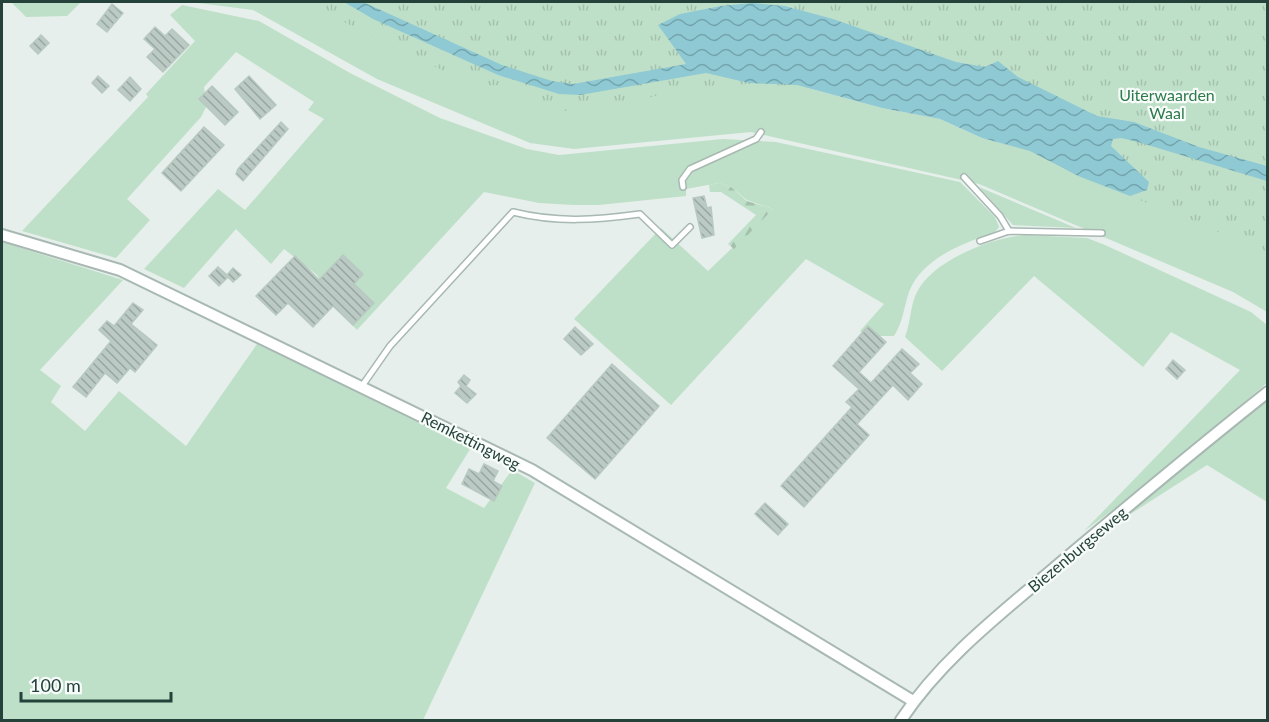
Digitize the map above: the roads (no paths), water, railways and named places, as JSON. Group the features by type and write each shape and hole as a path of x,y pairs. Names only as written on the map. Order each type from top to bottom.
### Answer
{"street":[{"name":"Remkettingweg","path":"2,235 120,270 532,470 913,701"},
{"name":"Biezenburgseweg","path":"901,720 913,701 969,641 1197,448 1268,392"}],"lane":[{"path":"683,187 682,180 690,169 756,139 761,132"},
{"path":"964,177 1000,216 1009,231"},
{"path":"362,386 390,346 513,213 542,220 573,221 640,214 672,245 690,227"},
{"path":"980,241 1009,231 1102,233"}],"water":[{"path":"344,2 363,2 502,65 552,81 573,84 686,64 658,25 680,14 752,3 785,6 833,19 956,62 985,67 998,61 1018,77 1097,116 1134,122 1199,147 1267,166 1267,181 1138,142 1121,138 1113,139 1111,146 1149,182 1147,190 1130,196 1078,176 1030,151 982,138 940,119 882,108 797,85 749,83 706,73 580,95 559,94 498,75 373,19"}],"park label":[{"name":"Uiterwaarden Waal","path":"1167,103"}]}
